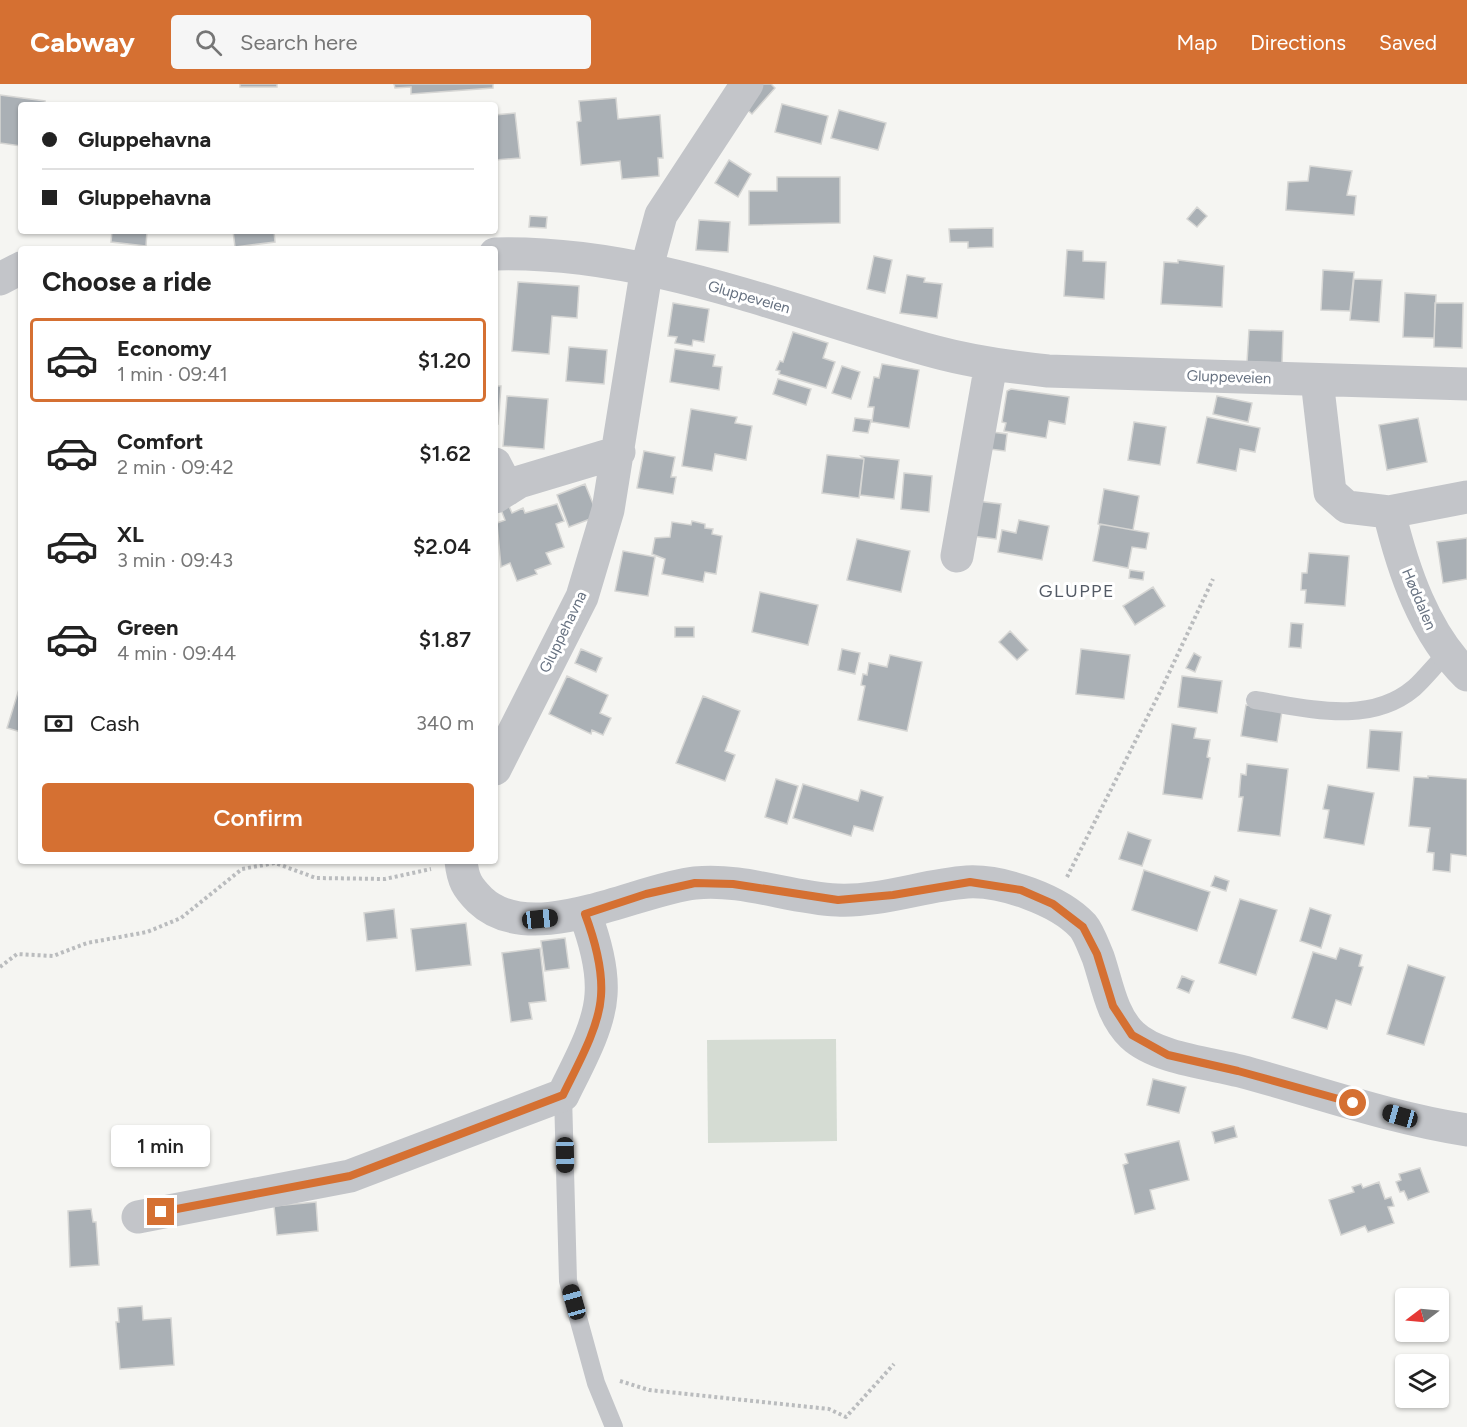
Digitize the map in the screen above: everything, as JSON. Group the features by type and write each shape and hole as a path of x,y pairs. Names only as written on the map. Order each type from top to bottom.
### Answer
{"street":[{"path":"647,267 661,215 747,84"},
{"name":"Gluppeveien","path":"498,254 578,257 647,267 937,352 991,364 1048,371 1467,384"},
{"name":"Gluppehavna","path":"498,763 582,597 608,510 647,267"},
{"path":"0,279 18,269"},
{"path":"957,556 991,364"},
{"path":"1317,380 1330,492 1347,507 1389,512 1467,497"},
{"path":"499,483 519,482 619,452"},
{"name":"Høddalen","path":"1389,512 1397,545 1424,615 1456,665"},
{"path":"461,864 465,885 488,907 508,915 540,919 585,914 646,894 695,883 733,884 838,900 893,895 970,882 1021,890 1053,904 1083,927 1097,954 1113,1006 1132,1035 1168,1055 1238,1071 1422,1123 1467,1130"},
{"path":"138,1217 350,1176 563,1095 589,1041 601,996 595,940 585,914"}],"lane":[{"path":"1255,700 1326,711 1372,709 1394,701 1456,665"},
{"path":"563,1095 568,1281 596,1383 614,1427"}],"path":[{"path":"1053,904 1161,690 1212,579"},
{"path":"0,967 17,954 53,956 87,943 147,932 181,918 242,869 270,864"},
{"path":"278,864 316,878 385,879 452,864"},
{"path":"596,1383 616,1379 649,1390 829,1410 846,1417 894,1364"}],"shaded area":[{"path":"836,1039 837,1141 708,1143 707,1040"}],"building":[{"path":"240,84 277,84 277,87 240,87"},
{"path":"394,84 493,84 493,88 411,94 411,87 395,88"},
{"path":"763,84 771,84 775,88 752,114 743,106"},
{"path":"0,95 45,101 18,102 18,146 0,143"},
{"path":"616,98 618,119 660,115 663,158 658,158 659,176 622,179 620,161 581,165 577,122 581,121 579,101"},
{"path":"782,104 828,116 821,144 775,132"},
{"path":"839,110 886,123 878,150 831,138"},
{"path":"515,113 520,158 498,160 498,115"},
{"path":"729,160 751,174 738,197 715,183"},
{"path":"1310,166 1352,171 1347,195 1356,196 1354,215 1286,210 1288,182 1308,181"},
{"path":"777,177 840,177 840,223 749,225 749,191 777,191"},
{"path":"1197,207 1207,216 1197,227 1187,219"},
{"path":"530,216 547,217 546,228 529,227"},
{"path":"699,220 730,222 728,252 696,250"},
{"path":"993,228 993,247 968,248 968,242 950,242 949,229"},
{"path":"112,234 147,234 146,246 111,242"},
{"path":"233,234 274,234 275,242 235,246"},
{"path":"1067,250 1083,251 1083,261 1106,262 1104,299 1064,296"},
{"path":"874,256 892,260 885,293 867,289"},
{"path":"1178,260 1224,266 1222,307 1161,304 1164,262 1178,263"},
{"path":"1323,270 1354,272 1350,311 1321,310"},
{"path":"907,275 925,278 924,282 942,284 937,318 900,313"},
{"path":"1354,279 1382,280 1379,322 1350,320"},
{"path":"518,282 579,286 577,318 552,316 549,354 512,351"},
{"path":"1405,293 1436,295 1434,338 1403,337"},
{"path":"673,303 709,309 704,342 693,340 692,346 675,343 677,337 668,336"},
{"path":"1435,303 1463,303 1462,348 1434,347"},
{"path":"1249,330 1283,331 1282,363 1247,362"},
{"path":"793,332 828,343 823,358 835,362 826,388 779,374 780,371 776,370 780,361 783,362"},
{"path":"569,347 607,350 604,384 566,381"},
{"path":"675,349 715,355 713,366 722,367 719,390 670,382"},
{"path":"882,364 919,370 909,428 872,422 874,407 868,407 874,377 879,378"},
{"path":"842,366 860,372 851,399 832,393"},
{"path":"778,379 811,389 806,405 773,394"},
{"path":"498,386 501,386 498,424"},
{"path":"1011,389 1069,397 1065,424 1049,421 1046,438 1004,431 1006,423 1002,422 1007,391"},
{"path":"507,396 548,399 544,449 503,446"},
{"path":"1217,396 1252,403 1248,422 1213,414"},
{"path":"691,409 737,417 735,423 752,426 746,460 715,454 712,471 682,466"},
{"path":"1207,417 1260,428 1255,452 1240,449 1236,471 1197,463"},
{"path":"855,418 871,420 868,433 853,431"},
{"path":"1418,418 1427,462 1387,470 1379,425"},
{"path":"1134,422 1166,427 1160,465 1128,460"},
{"path":"984,431 1007,434 1005,451 982,448"},
{"path":"644,451 675,457 671,477 676,477 673,494 637,488"},
{"path":"827,455 864,459 859,498 822,493"},
{"path":"861,456 899,460 894,499 860,495 864,459"},
{"path":"904,473 932,476 929,512 901,509"},
{"path":"585,484 598,516 569,527 557,495"},
{"path":"1104,489 1139,496 1133,530 1098,524"},
{"path":"977,501 1001,504 996,539 972,536"},
{"path":"508,504 512,513 523,508 525,513 557,504 564,521 556,524 564,547 546,553 551,564 535,570 537,574 517,581 510,563 501,567 498,523 505,520 500,507"},
{"path":"1019,520 1049,526 1042,560 998,552 1002,530 1016,533"},
{"path":"692,521 705,524 705,528 713,529 712,534 722,536 716,574 705,572 703,582 662,574 665,559 652,554 655,538 670,537 672,522 691,525"},
{"path":"1100,524 1149,533 1146,549 1132,547 1128,568 1093,561"},
{"path":"1467,538 1467,579 1443,583 1437,542"},
{"path":"857,539 910,551 901,592 847,580"},
{"path":"623,551 655,557 648,596 615,591"},
{"path":"1309,553 1349,556 1345,606 1305,603 1306,590 1301,590 1302,573 1307,573"},
{"path":"1130,570 1144,572 1143,580 1129,578"},
{"path":"1153,587 1165,606 1135,625 1123,606"},
{"path":"760,592 818,605 808,645 752,632"},
{"path":"1291,623 1303,624 1301,648 1289,647"},
{"path":"675,627 694,627 694,637 675,637"},
{"path":"1010,631 1028,650 1017,660 999,642"},
{"path":"581,649 602,658 596,672 575,663"},
{"path":"842,649 860,653 855,674 838,670"},
{"path":"1081,649 1130,655 1124,699 1076,694"},
{"path":"1194,653 1201,657 1195,672 1186,668"},
{"path":"890,655 922,662 907,731 858,720 865,686 861,685 863,674 867,675 869,663 887,667"},
{"path":"567,676 608,695 600,713 611,718 603,735 592,730 591,734 549,714"},
{"path":"1182,676 1222,681 1217,713 1178,707"},
{"path":"18,692 18,731 7,728"},
{"path":"703,696 740,711 725,751 735,755 725,781 676,763"},
{"path":"1246,705 1282,711 1277,742 1241,736"},
{"path":"1172,724 1196,728 1194,738 1210,740 1207,757 1210,758 1202,799 1163,794"},
{"path":"1370,730 1402,732 1399,771 1367,768"},
{"path":"1247,764 1288,769 1280,836 1238,831 1243,797 1239,797 1241,774 1246,775"},
{"path":"1428,776 1467,779 1467,856 1451,854 1450,872 1433,870 1434,853 1427,852 1430,828 1409,826 1414,777 1428,778"},
{"path":"776,779 798,786 787,824 765,817"},
{"path":"803,784 858,801 861,790 883,797 873,831 854,826 851,836 793,818"},
{"path":"1328,785 1374,793 1364,845 1324,838 1329,810 1323,809"},
{"path":"1128,832 1151,840 1142,866 1119,859"},
{"path":"1144,870 1210,892 1197,931 1132,910"},
{"path":"1215,876 1229,881 1226,891 1211,886"},
{"path":"1240,899 1277,910 1256,975 1219,963"},
{"path":"1310,908 1331,915 1321,948 1300,941"},
{"path":"394,909 397,938 367,941 364,913"},
{"path":"466,923 471,965 416,971 411,929"},
{"path":"565,938 569,968 545,971 541,941"},
{"path":"540,948 546,1001 529,1003 532,1019 511,1022 502,953"},
{"path":"1340,948 1362,955 1359,966 1363,967 1351,1005 1336,1000 1327,1029 1292,1018 1313,952 1336,959"},
{"path":"1408,965 1445,977 1424,1045 1387,1034"},
{"path":"1182,976 1194,981 1189,993 1177,988"},
{"path":"1153,1079 1186,1087 1179,1113 1147,1105"},
{"path":"1234,1126 1237,1137 1215,1143 1212,1132"},
{"path":"1179,1141 1189,1180 1150,1190 1155,1209 1135,1214 1123,1165 1128,1163 1125,1154"},
{"path":"1420,1168 1429,1192 1408,1200 1404,1191 1400,1192 1396,1182 1401,1180 1399,1174"},
{"path":"1379,1182 1385,1199 1391,1197 1394,1206 1388,1207 1394,1223 1368,1232 1365,1226 1341,1235 1329,1200 1354,1192 1352,1187 1361,1184 1363,1188"},
{"path":"316,1202 318,1231 277,1235 274,1206"},
{"path":"91,1209 93,1222 96,1222 99,1265 70,1267 68,1211"},
{"path":"142,1306 143,1320 171,1318 174,1365 120,1369 116,1322 119,1322 118,1308"}],"district":[{"name":"GLUPPE","path":"1077,591"}],"route":[{"path":"161,1212 350,1176 563,1095 589,1041 601,996 595,940 585,914 646,894 695,883 733,884 838,900 893,895 970,882 1021,890 1053,904 1083,927 1097,954 1113,1006 1132,1035 1168,1055 1238,1071 1353,1103"}]}
